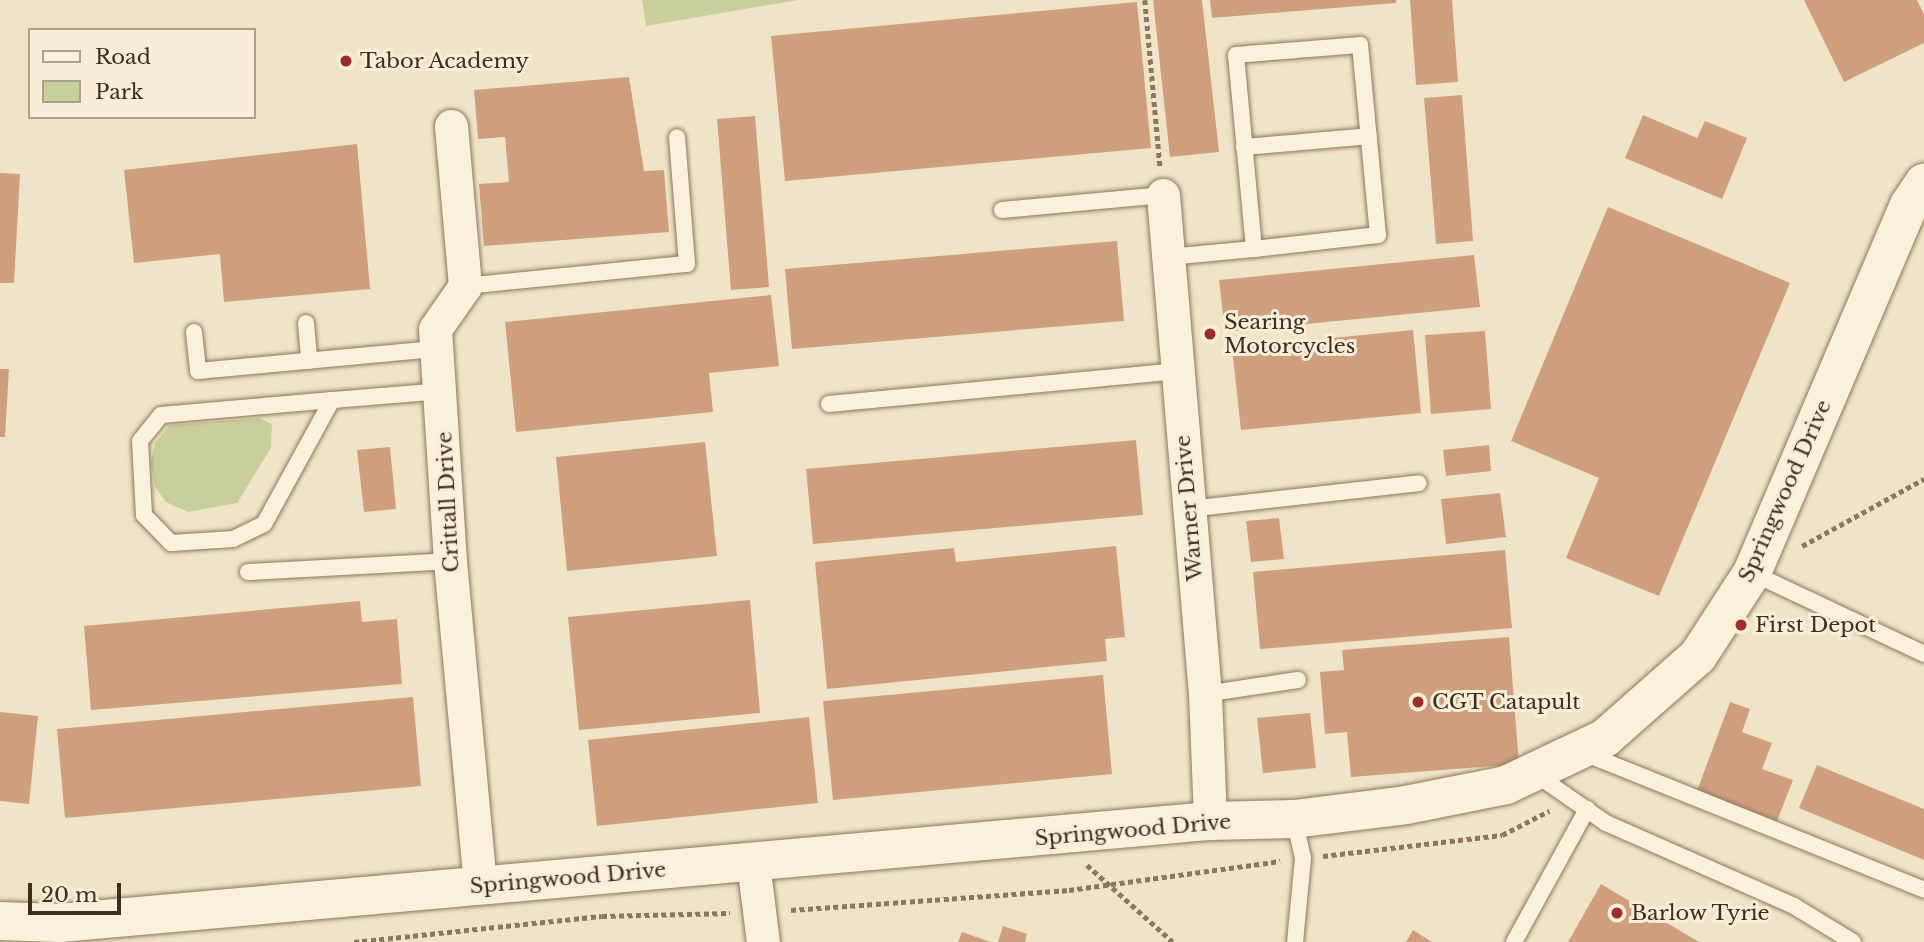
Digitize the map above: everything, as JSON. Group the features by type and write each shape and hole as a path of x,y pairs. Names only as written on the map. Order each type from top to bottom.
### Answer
{"street":[{"path":"451,126 465,286"},
{"name":"Springwood Drive","path":"0,921 60,923 1210,821 1294,819 1406,805 1506,785 1582,752 1605,738 1698,656 1752,573 1904,217 1924,183"},
{"name":"Warner Drive","path":"1163,195 1205,694 1210,821"},
{"name":"Crittall Drive","path":"465,286 435,329 442,391 450,561 480,886"},
{"path":"753,863 762,927"}],"lane":[{"path":"1168,257 1254,249 1378,235 1360,46 1236,55 1254,249"},
{"path":"1244,147 1369,136"},
{"path":"465,286 687,264 677,137"},
{"path":"1002,209 1163,195"},
{"path":"306,323 309,361"},
{"path":"194,332 198,371 437,348"},
{"path":"829,404 1178,371"},
{"path":"332,400 264,524 233,539 171,543 144,515 140,441 162,415 332,400 442,391"},
{"path":"1189,509 1419,484"},
{"path":"248,572 450,561"},
{"path":"1752,573 1924,654"},
{"path":"1205,694 1298,680"},
{"path":"1582,752 1924,890"},
{"path":"1534,773 1606,823 1794,906 1853,942"},
{"path":"1514,942 1587,809"},
{"path":"1294,819 1303,858 1295,942"}],"path":[{"path":"1145,0 1163,195"},
{"path":"1752,573 1924,479"},
{"path":"354,942 602,916 762,927 1502,835 1570,796"},
{"path":"1061,836 1106,885 1173,942"}],"green space":[{"path":"642,0 798,0 646,26"},
{"path":"259,418 272,424 271,448 237,503 188,512 166,502 155,487 151,462 155,443 170,425"}],"building":[{"path":"1153,0 1202,0 1219,152 1170,157"},
{"path":"1210,0 1396,0 1396,3 1212,18"},
{"path":"1410,0 1452,0 1458,82 1416,85"},
{"path":"1804,0 1917,0 1924,14 1924,43 1844,82"},
{"path":"1137,2 1151,148 785,181 771,36"},
{"path":"629,77 644,171 664,170 669,232 484,246 479,184 509,182 505,137 478,139 474,90"},
{"path":"1462,95 1473,241 1436,244 1424,98"},
{"path":"1643,115 1697,138 1705,121 1747,138 1722,199 1625,158"},
{"path":"755,116 769,287 731,290 717,119"},
{"path":"357,144 370,289 224,302 220,254 134,263 124,170"},
{"path":"0,173 20,174 14,283 0,283"},
{"path":"1608,207 1790,283 1659,596 1566,558 1599,478 1511,441"},
{"path":"1117,241 1124,321 792,349 785,269"},
{"path":"1474,255 1480,307 1225,332 1219,280"},
{"path":"771,295 779,366 709,373 713,412 516,432 505,322"},
{"path":"1413,330 1421,413 1241,430 1232,348"},
{"path":"1485,331 1491,409 1431,414 1425,335"},
{"path":"0,369 9,369 5,437 0,437"},
{"path":"1136,440 1143,515 813,544 806,469"},
{"path":"705,442 717,556 567,571 556,457"},
{"path":"1489,445 1491,471 1446,476 1443,450"},
{"path":"390,447 396,509 364,512 357,450"},
{"path":"1500,493 1506,537 1446,544 1441,499"},
{"path":"1279,518 1284,559 1251,562 1246,521"},
{"path":"1116,546 1125,637 1105,639 1107,661 827,689 815,562 954,548 956,562"},
{"path":"1505,550 1512,628 1260,649 1253,572"},
{"path":"750,600 760,713 579,730 568,617"},
{"path":"360,601 362,622 397,619 402,684 91,710 84,626"},
{"name":"CGT Catapult","path":"1509,637 1519,764 1351,777 1347,732 1325,734 1320,672 1344,670 1342,650"},
{"path":"1103,675 1112,774 833,800 823,701"},
{"path":"413,697 421,786 65,818 57,729"},
{"path":"1730,702 1750,709 1742,732 1772,743 1762,769 1793,780 1777,821 1697,791"},
{"path":"0,712 38,716 29,804 0,801"},
{"path":"1310,713 1316,768 1263,773 1257,718"},
{"path":"809,717 818,803 597,826 588,740"},
{"path":"1817,765 1924,809 1924,860 1799,808"},
{"name":"Barlow Tyrie","path":"1601,884 1699,942 1568,942"},
{"path":"1003,926 1027,934 1025,942 998,942"},
{"path":"1413,930 1432,942 1406,942"},
{"path":"962,932 991,942 958,942"}],"place":[{"name":"Tabor Academy","path":"346,61"},
{"name":"Searing Motorcycles","path":"1210,334"},
{"name":"First Depot","path":"1741,625"},
{"name":"CGT Catapult","path":"1418,702"},
{"name":"Barlow Tyrie","path":"1617,913"}]}
